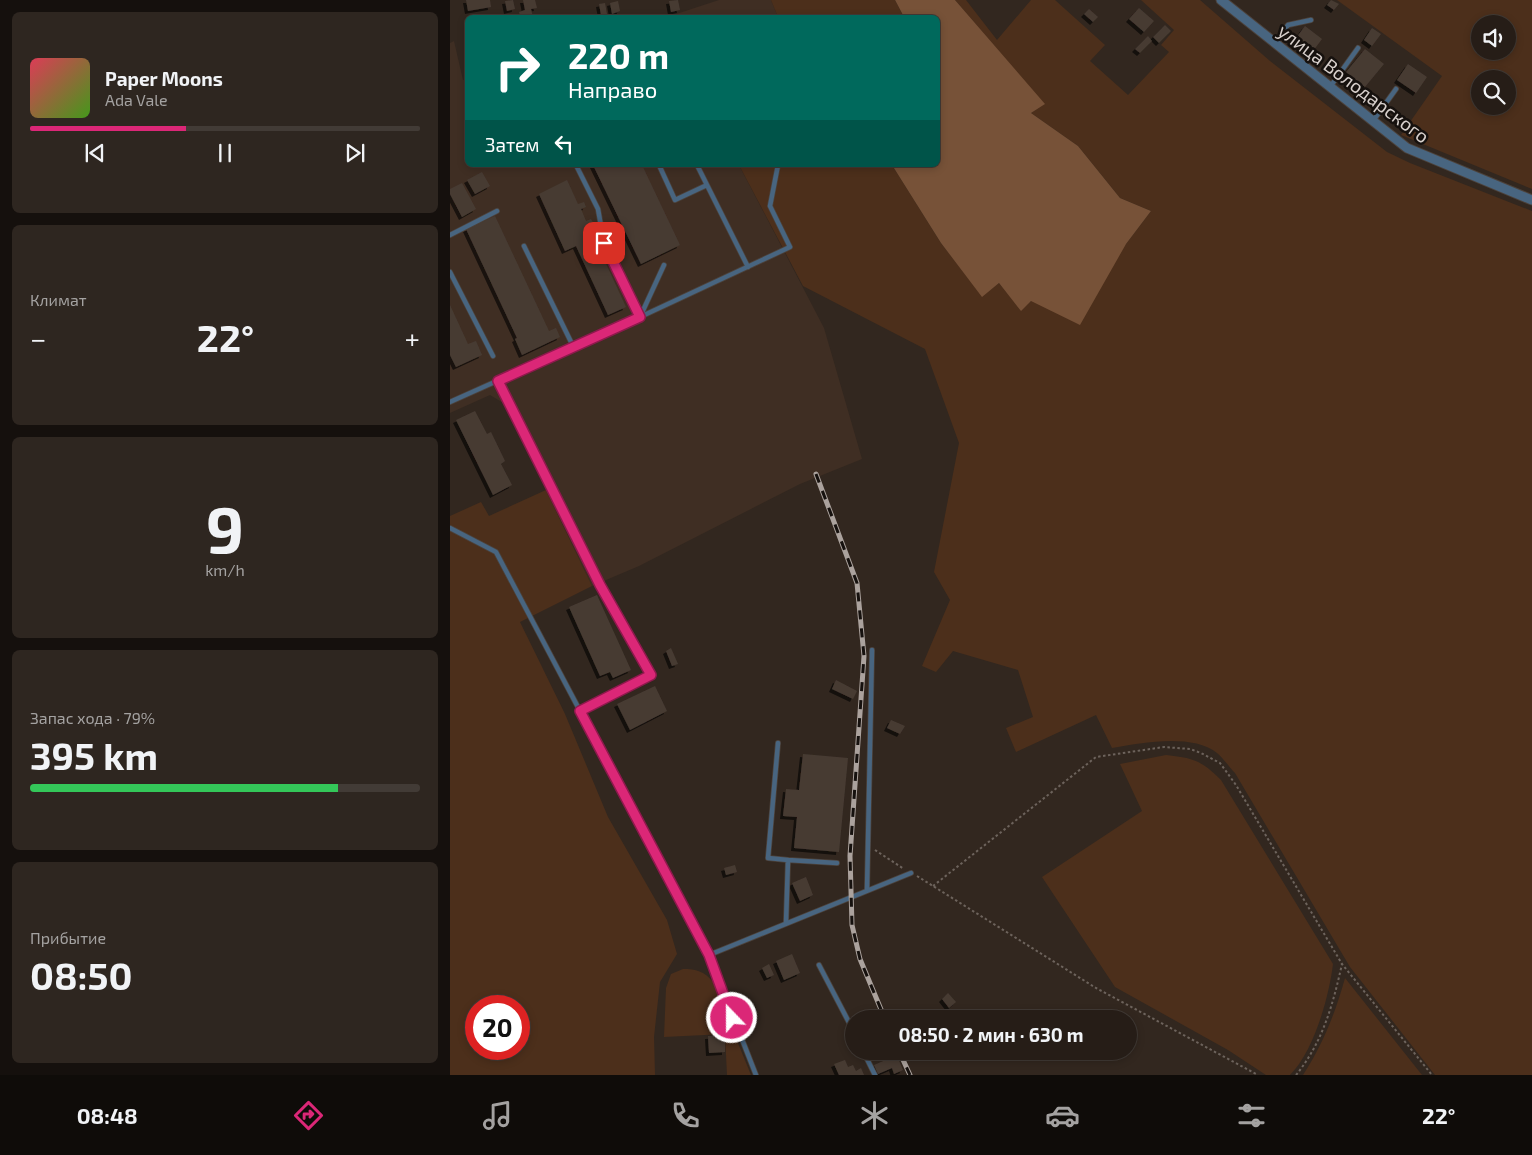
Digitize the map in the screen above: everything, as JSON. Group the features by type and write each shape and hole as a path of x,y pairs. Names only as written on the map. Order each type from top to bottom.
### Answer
{"street":[{"name":"улица Володарского","path":"1221,0 1373,122 1418,154 1532,200"}],"lane":[{"path":"1275,43 1288,25 1311,20"},
{"path":"1330,87 1358,48"},
{"path":"1373,122 1396,89"},
{"path":"577,167 598,209 604,243 640,317"},
{"path":"660,167 675,200 707,185"},
{"path":"698,167 748,267"},
{"path":"450,402 790,247 770,206 778,167"},
{"path":"450,235 497,211"},
{"path":"524,246 573,346"},
{"path":"640,317 664,265"},
{"path":"450,272 493,356"},
{"path":"498,381 600,585 651,675 580,711"},
{"path":"450,528 496,552 709,955 756,1075"},
{"path":"867,890 872,650"},
{"path":"778,744 768,858 837,863"},
{"path":"786,923 788,860"},
{"path":"709,955 911,873"},
{"path":"819,965 845,1015"},
{"path":"868,1060 875,1075"}],"path":[{"path":"933,886 1096,757 1164,747 1190,749 1201,753 1220,763 1236,785 1342,964 1432,1075"},
{"path":"869,846 1096,988 1258,1075"},
{"path":"1296,1075 1322,1034 1333,1004 1342,964"}],"shaded area":[{"path":"719,0 771,0 777,15 673,15"},
{"path":"771,0 895,0 903,15 777,15"},
{"path":"895,0 955,0 1045,104 1031,113 1078,146 1120,198 1151,211 1126,244 1080,325 1031,301 1021,311 999,283 982,297 941,243 893,167 940,167 940,15 903,15"},
{"path":"955,0 966,0 997,40 1031,0 1055,0 1105,45 1090,61 1128,95 1169,52 1161,45 1174,30 1141,0 1200,0 1270,61 1387,152 1410,163 1532,211 1532,1075 1435,1075 1350,967 1235,773 1217,753 1194,743 1180,741 1151,742 1112,748 1096,715 1016,752 1006,728 1033,717 1018,670 953,651 936,672 922,666 950,600 934,572 959,443 925,349 803,286 740,167 893,167 941,243 982,296 999,283 1021,310 1031,301 1126,244 1151,211 1120,198 1078,146 1031,113 1044,104"},
{"path":"1337,0 1532,0 1532,189 1401,135 1442,76"},
{"path":"454,41 463,80 465,80 465,167 740,167 824,328 862,459 800,484 639,566 592,586 505,404 490,395 450,413 450,43"},
{"path":"546,490 592,586 520,622 565,714 608,817 667,920 677,954 660,982 654,1037 655,1075 450,1075 450,516 481,502 489,516"},
{"path":"1166,755 1196,761 1208,768 1221,780 1333,964 1328,992 1319,1023 1299,1065 1290,1075 1266,1075 1228,1050 1115,987 1042,877 1142,811 1120,764"},
{"path":"683,969 700,971 713,982 751,1075 727,1075 725,1034 664,1037 666,988 671,974"},
{"path":"1345,978 1422,1075 1303,1075 1317,1052 1328,1028"}],"building":[{"path":"466,0 490,0 491,7 468,11"},
{"path":"513,0 515,9 507,11 505,1"},
{"path":"523,0 535,0 537,8 531,9 532,15 520,15 519,12 525,10"},
{"path":"678,0 680,10 671,12 669,1"},
{"path":"1331,0 1339,4 1334,10 1327,5"},
{"path":"618,1 620,11 612,14 610,3"},
{"path":"605,3 607,14 601,15 599,4"},
{"path":"1139,8 1154,21 1144,32 1129,19"},
{"path":"1089,9 1098,17 1093,22 1084,14"},
{"path":"1165,25 1171,31 1159,43 1153,37"},
{"path":"1305,26 1322,39 1313,51 1296,38"},
{"path":"1372,28 1381,34 1372,46 1364,40"},
{"path":"1148,36 1152,41 1140,53 1135,49"},
{"path":"1365,49 1384,64 1365,87 1346,72"},
{"path":"1408,64 1427,77 1416,93 1397,80"},
{"path":"594,167 643,167 680,245 641,264"},
{"path":"482,172 490,186 475,194 467,180"},
{"path":"567,180 578,204 584,202 586,207 581,209 586,221 591,219 595,226 590,229 626,307 608,315 576,246 565,251 539,194"},
{"path":"462,183 476,209 462,217 450,194 450,189"},
{"path":"495,216 549,331 556,328 560,337 522,355 515,339 517,338 466,229"},
{"path":"450,305 468,344 476,341 482,355 456,367 450,355"},
{"path":"475,411 487,434 491,432 505,461 501,464 512,485 493,495 456,420"},
{"path":"597,595 631,670 613,678 610,672 600,676 569,607"},
{"path":"671,648 678,664 672,666 666,651"},
{"path":"836,680 857,691 853,699 832,689"},
{"path":"655,686 667,711 630,730 617,704"},
{"path":"891,720 905,726 900,734 887,728"},
{"path":"803,754 848,758 839,852 794,848 797,817 783,816 786,789 799,790"},
{"path":"735,865 737,872 726,875 724,868"},
{"path":"806,877 813,895 800,901 792,883"},
{"path":"792,954 800,973 784,980 776,961"},
{"path":"769,964 774,975 767,978 762,968"},
{"path":"948,993 956,1002 949,1008 942,999"},
{"path":"725,1035 725,1052 709,1053 708,1036"},
{"path":"845,1060 848,1067 853,1065 856,1071 861,1068 864,1075 839,1075 834,1064"},
{"path":"886,1060 899,1060 903,1070 894,1074 892,1068 878,1074 874,1065"}],"railway":[{"path":"816,474 857,583 864,656 850,856 852,925 860,959 881,1010"},
{"path":"903,1060 910,1075"}],"route":[{"path":"604,243 640,317 498,381 600,585 651,675 580,711 709,955 732,1018"}]}
